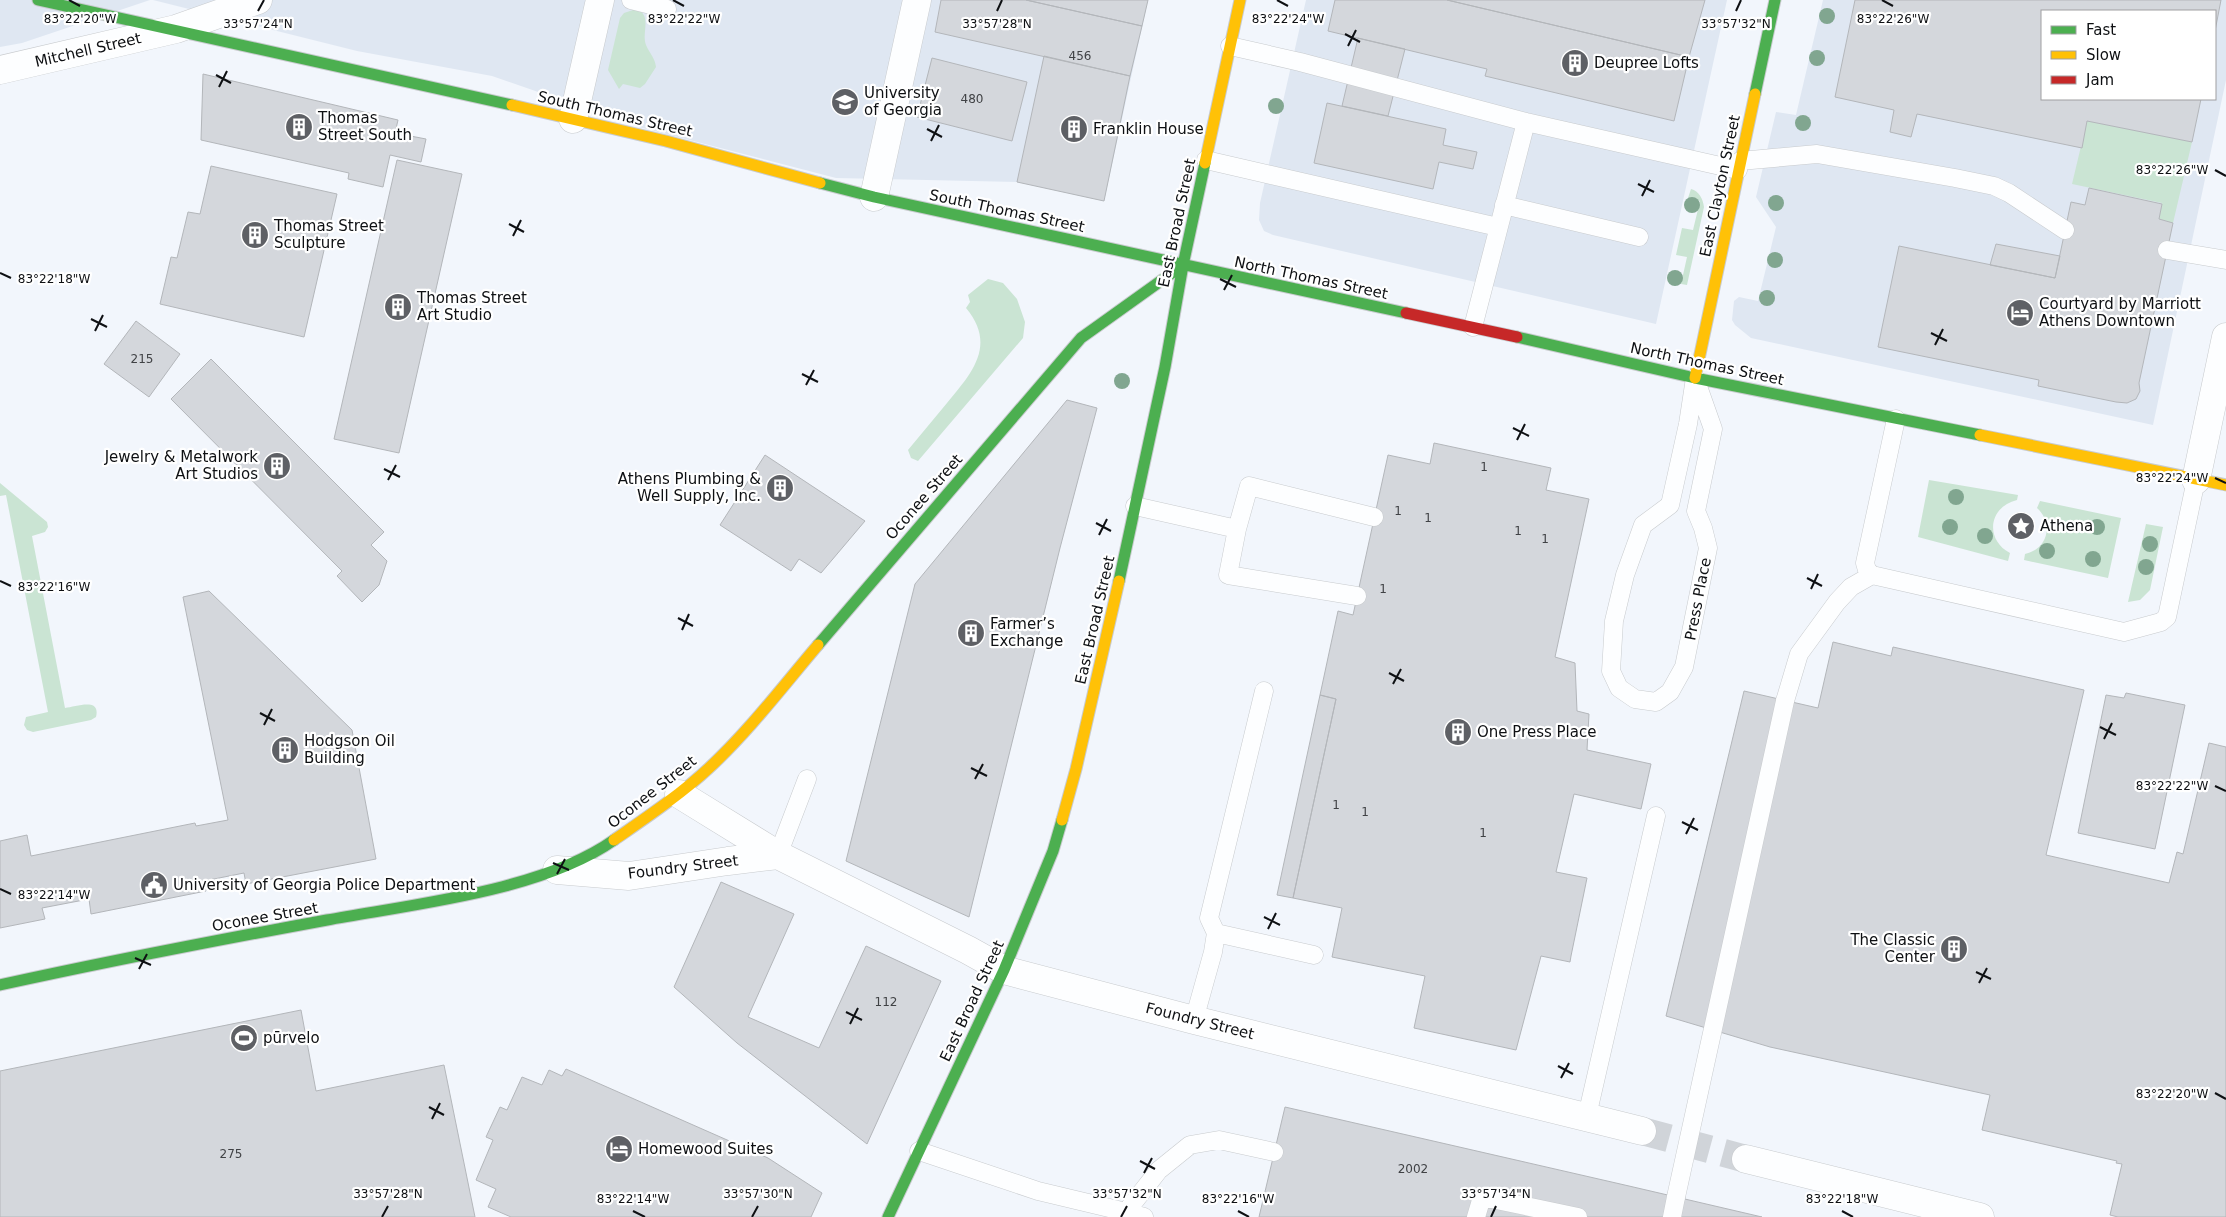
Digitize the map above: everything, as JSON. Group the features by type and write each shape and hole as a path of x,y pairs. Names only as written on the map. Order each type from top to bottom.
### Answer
{"main road":[{"name":"South Thomas Street","path":"38,0 176,29 573,119 666,141 874,197 1183,265"},
{"name":"East Broad Street","path":"888,1217 1004,970 1053,851 1080,749 1135,506 1165,367 1183,265 1240,0"},
{"name":"East Clayton Street","path":"1695,378 1775,0"},
{"name":"North Thomas Street","path":"1183,265 1473,327 1695,378 2226,485"},
{"name":"Oconee Street","path":"0,985 136,955 482,891 557,870 611,842 679,794 710,767 752,722 1081,338 1183,265"}],"street":[{"name":"Mitchell Street","path":"0,70 176,29 258,0"},
{"path":"573,119 600,0"},
{"path":"874,197 917,0"},
{"path":"2196,480 2226,337"},
{"name":"Foundry Street","path":"679,794 778,855 1004,970 1194,1020 1642,1131"},
{"name":"Foundry Street","path":"557,870 629,876 778,855"},
{"path":"1746,1160 1980,1217"}],"lane":[{"path":"631,0 667,9"},
{"path":"1230,46 1300,62 1526,122 1739,165 1817,154 1994,186 2010,193 2065,230"},
{"path":"1473,327 1526,122"},
{"path":"1206,160 1498,227"},
{"path":"1504,205 1639,237"},
{"path":"2167,250 2226,260"},
{"path":"1695,378 1713,429 1696,512 1670,505 1688,424 1695,378"},
{"path":"1896,419 1865,563 1867,570 1872,575 2118,631 2132,631 2161,622 2167,617 2196,480"},
{"path":"1357,596 1228,575 1237,529 1249,486 1374,517"},
{"name":"Press Place","path":"1670,505 1643,525 1625,575 1614,621 1611,671 1619,688 1635,699 1656,702 1670,692 1684,667 1708,548 1703,528 1696,512"},
{"path":"1135,506 1237,529"},
{"path":"1672,1217 1785,701 1800,654 1837,602 1851,587 1872,575"},
{"path":"1194,1020 1213,952 1216,933 1209,918 1264,690"},
{"path":"778,855 807,779"},
{"path":"1587,1116 1656,816"},
{"path":"1216,933 1314,955"},
{"path":"1126,1212 1159,1170 1190,1144 1219,1140 1274,1152"},
{"path":"919,1151 1038,1191 1144,1217"},
{"path":"1476,1217 1482,1197 1578,1217"}],"shaded area":[{"path":"0,0 150,0 22,43 0,47"},
{"name":"University of Georgia","path":"153,0 1148,0 1104,201 1017,182 836,178 639,127 492,76 357,51"},
{"path":"1306,0 1727,0 1656,324 1273,235 1264,231 1259,220 1260,203"},
{"path":"1823,0 2226,0 2226,80 2153,425 1751,338 1735,325 1732,320 1734,301 1739,297 1758,301 1776,227 1756,197 1776,112 1796,115"}],"green space":[{"path":"636,9 644,15 646,45 655,61 656,67 645,84 640,88 623,84 619,89 608,70 620,18 624,13"},
{"path":"2087,121 2192,142 2173,223 2159,219 2162,203 2072,184"},
{"path":"1691,189 1700,196 1704,207 1687,285 1681,284 1687,257 1676,255 1682,228 1693,230 1700,201 1688,198"},
{"path":"988,279 1003,283 1017,299 1025,322 1023,338 918,461 911,458 908,450 965,381 978,358 980,334 975,321 966,308 970,302 968,295"},
{"path":"1929,480 2018,495 2017,500 2000,509 1995,516 1993,524 1996,540 2010,553 2008,561 1918,537"},
{"path":"0,483 47,522 48,527 45,532 32,536 65,708 91,705 97,711 96,717 91,720 33,732 27,730 24,725 26,717 48,712 6,495 0,496"},
{"path":"2040,501 2121,518 2108,578 2024,560 2025,554 2039,547 2046,535 2046,521 2037,508"},
{"path":"2146,524 2163,527 2150,590 2140,600 2128,602"}],"building":[{"path":"941,0 1026,0 1142,26 1130,76 935,32"},
{"path":"1026,0 1148,0 1142,26"},
{"name":"Deupree Lofts","path":"1335,0 1447,0 1689,57 1674,121 1485,76 1487,69 1328,31"},
{"path":"1447,0 1705,0 1689,57"},
{"path":"1855,0 2221,0 2216,26 2216,10 2041,10 2041,100 2201,100 2192,142 2087,121 2082,148 1917,114 1911,137 1890,132 1894,110 1835,97"},
{"path":"1358,38 1405,49 1388,116 1342,106"},
{"name":"Franklin House","path":"1044,56 1130,76 1104,201 1017,182"},
{"path":"932,58 1027,82 1012,141 917,117"},
{"name":"Thomas Street South","path":"203,74 398,120 395,133 426,139 421,162 390,155 383,187 348,179 349,173 201,140"},
{"path":"1327,103 1446,129 1443,145 1477,152 1473,169 1439,162 1433,189 1314,163"},
{"name":"Thomas Street Art Studio","path":"397,160 462,174 399,453 334,439"},
{"name":"Thomas Street Sculpture","path":"211,166 337,194 304,337 160,304 171,257 177,258 188,212 200,214"},
{"name":"Courtyard by Marriott Athens Downtown","path":"2089,188 2162,204 2159,219 2173,223 2139,383 2140,391 2136,399 2127,403 2116,402 2038,386 2039,380 1878,347 1899,246 2055,278 2071,202 2085,205"},
{"path":"1996,244 2060,256 2055,278 1990,265"},
{"path":"136,321 180,354 149,397 104,364"},
{"name":"Jewelry & Metalwork Art Studios","path":"211,359 384,532 371,545 387,561 379,585 362,602 337,576 342,571 171,399"},
{"name":"Farmer’s Exchange","path":"1067,400 1097,408 1060,548 969,917 846,861 915,584"},
{"name":"One Press Place","path":"1434,443 1551,468 1546,490 1589,499 1555,657 1575,663 1577,711 1589,714 1587,750 1651,764 1641,809 1574,794 1556,872 1587,878 1570,962 1541,956 1516,1050 1414,1028 1425,976 1332,957 1342,908 1293,898 1336,699 1320,695 1338,611 1353,615 1388,455 1430,464"},
{"name":"Athens Plumbing & Well Supply, Inc.","path":"765,455 865,521 821,573 799,559 791,571 720,525"},
{"name":"Hodgson Oil Building","path":"209,591 352,730 376,859 246,884 244,873 204,881 206,891 91,914 89,899 42,908 45,919 0,928 0,841 27,835 31,856 195,823 196,826 228,820 183,597"},
{"name":"The Classic Center","path":"1833,642 1891,656 1893,647 2084,690 2046,855 2169,883 2177,852 2183,854 2209,743 2226,747 2226,1217 2118,1217 2110,1215 2122,1164 2116,1163 2117,1161 1982,1130 1990,1095 1770,1047 1666,1016 1744,691 1818,708"},
{"path":"2126,693 2185,705 2155,849 2078,833 2106,695 2124,698"},
{"path":"1320,695 1336,699 1293,898 1277,895"},
{"path":"721,882 794,914 748,1017 819,1048 866,946 941,981 867,1144 737,1043 674,987"},
{"path":"301,1010 316,1091 444,1065 475,1217 0,1217 0,1071"},
{"name":"Homewood Suites","path":"566,1069 768,1158 822,1193 811,1217 511,1217 488,1207 496,1189 476,1180 493,1140 486,1137 500,1107 507,1110 522,1077 542,1085 549,1070 562,1076"},
{"path":"1285,1107 1629,1186 1762,1217 1259,1217"}],"tunnel":[{"path":"1642,1131 1746,1159"}],"traffic: fast":[{"path":"38,0 512,105"},
{"path":"1755,94 1775,0"},
{"path":"818,645 1081,338 1183,265 1205,163"},
{"path":"820,183 874,197 1406,313"},
{"path":"1119,581 1165,367 1183,265"},
{"path":"1517,337 1695,378 1980,435"},
{"path":"888,1217 1004,970 1053,851 1062,820"},
{"path":"0,985 204,943 476,893 514,884 551,872 585,857 614,840"}],"traffic: slow":[{"path":"1205,163 1240,0"},
{"path":"1695,378 1755,94"},
{"path":"512,105 666,141 820,183"},
{"path":"1980,435 2226,485"},
{"path":"1062,820 1076,769 1119,581"},
{"path":"614,840 675,797 724,754 752,724 818,645"}],"traffic: jam":[{"path":"1406,313 1517,337"}],"place":[{"name":"Deupree Lofts","path":"1575,63"},
{"name":"University of Georgia","path":"845,102"},
{"name":"Thomas Street South","path":"299,127"},
{"name":"Franklin House","path":"1074,129"},
{"name":"Thomas Street Sculpture","path":"255,235"},
{"name":"Thomas Street Art Studio","path":"398,307"},
{"name":"Courtyard by Marriott Athens Downtown","path":"2020,313"},
{"name":"Jewelry & Metalwork Art Studios","path":"277,466"},
{"name":"Athens Plumbing & Well Supply, Inc.","path":"780,488"},
{"name":"Athena","path":"2021,526"},
{"name":"Farmer’s Exchange","path":"971,633"},
{"name":"One Press Place","path":"1458,732"},
{"name":"Hodgson Oil Building","path":"285,750"},
{"name":"University of Georgia Police Department","path":"154,885"},
{"name":"The Classic Center","path":"1954,949"},
{"name":"pūrvelo","path":"244,1038"},
{"name":"Homewood Suites","path":"619,1149"}]}
